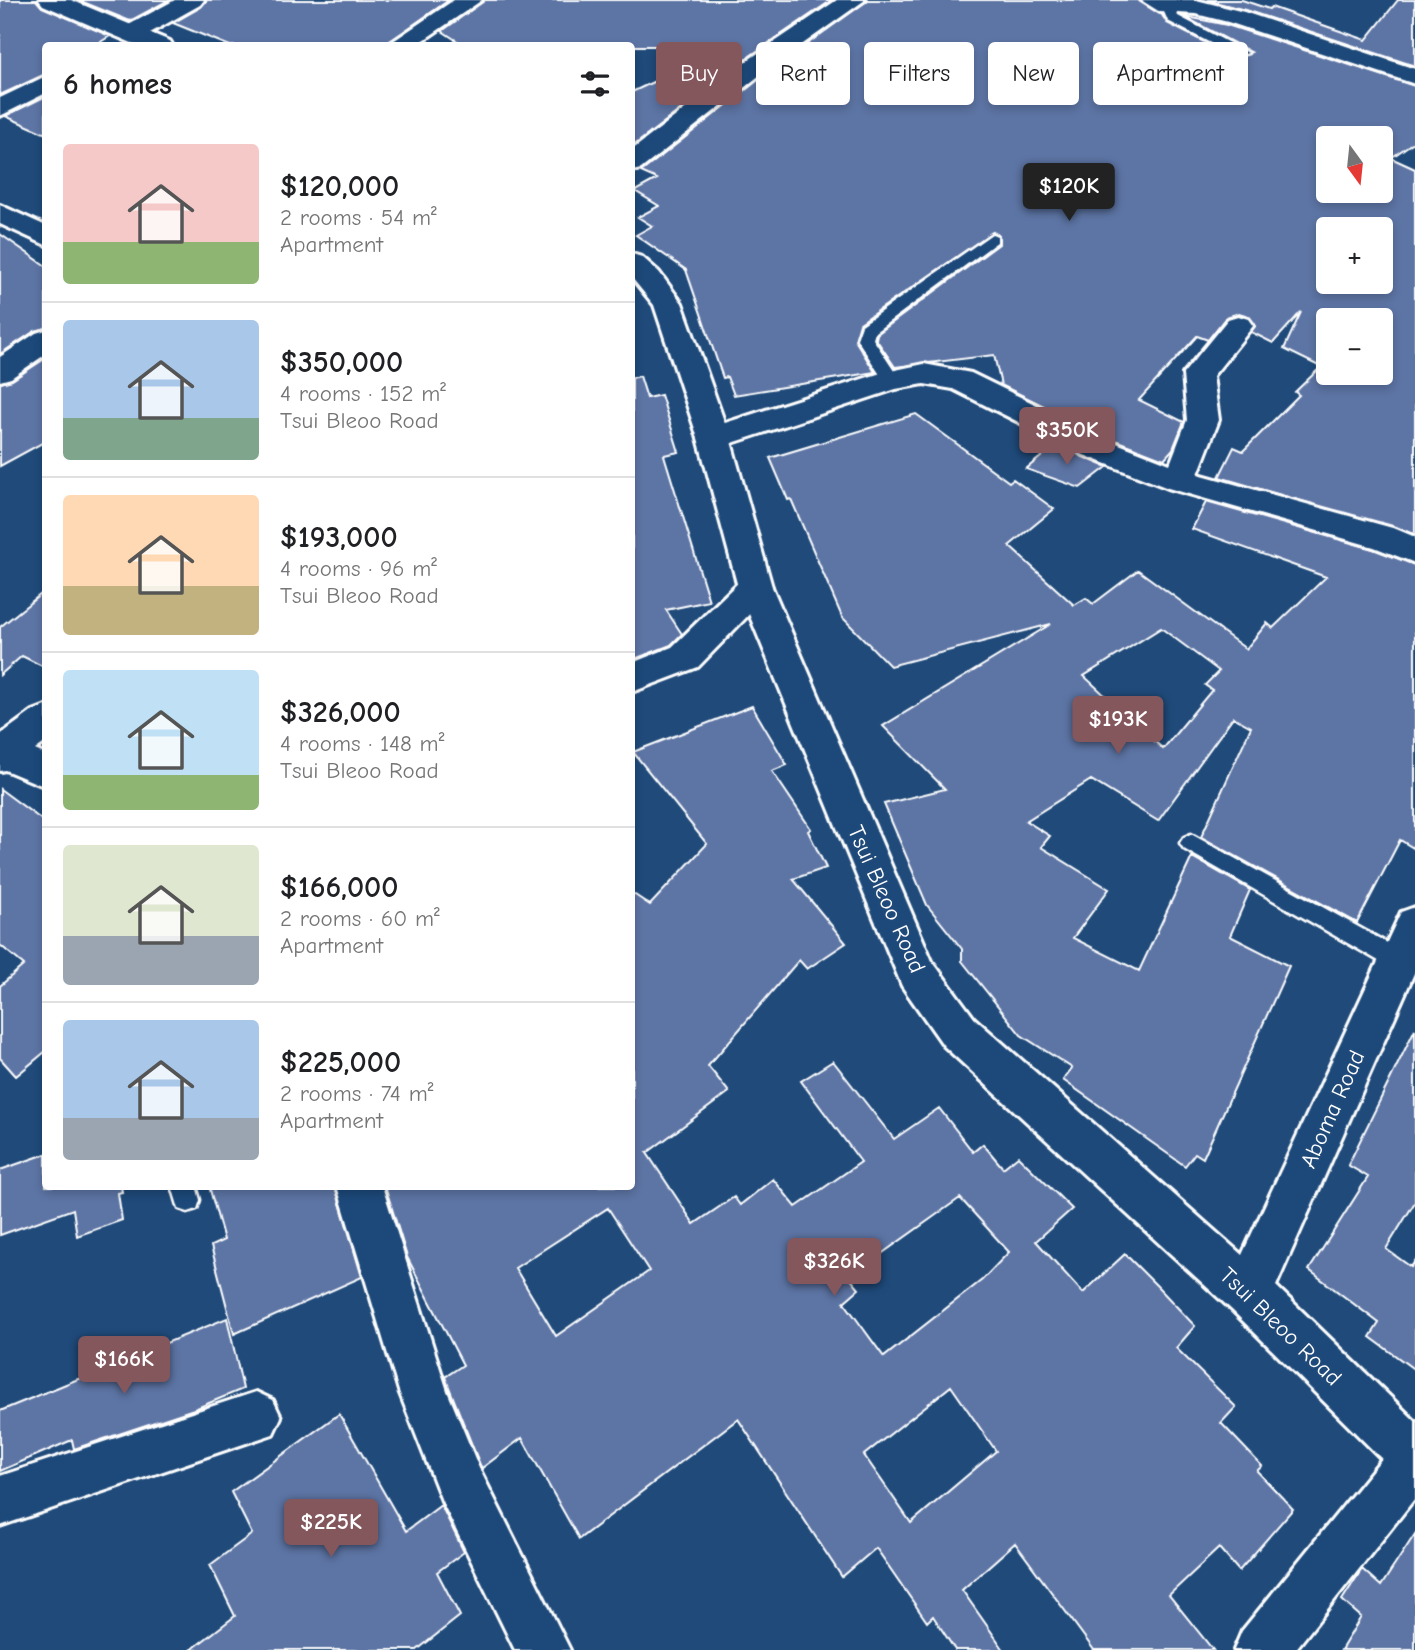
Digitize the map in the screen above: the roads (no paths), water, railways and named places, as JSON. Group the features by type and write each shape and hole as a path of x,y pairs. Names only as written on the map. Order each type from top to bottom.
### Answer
{"street":[{"path":"51,0 128,38 192,0"},
{"path":"402,42 430,12 470,0"},
{"path":"635,161 760,62 853,0"},
{"path":"1160,4 1196,7 1236,17 1415,76"},
{"path":"0,108 42,85"},
{"path":"0,213 42,235"},
{"name":"Tsui Bleoo Road","path":"635,266 649,278 668,303 715,438 755,587 917,973 959,1032 1249,1293 1415,1457"},
{"path":"1179,480 1203,420 1198,374 1238,326"},
{"path":"0,371 42,343"},
{"path":"715,438 892,380 924,374 960,380 1095,447 1179,480 1384,538 1415,551"},
{"path":"635,677 685,657 755,587"},
{"path":"2,754 42,724"},
{"path":"2,754 42,770"},
{"name":"Aboma Road","path":"1249,1293 1407,943"},
{"path":"360,1190 423,1391 460,1483 543,1650"},
{"path":"0,1501 256,1417"},
{"path":"1261,1650 1415,1457"}],"lane":[{"path":"1160,4 1173,18 1221,42"},
{"path":"892,380 865,339 868,329 992,239"},
{"path":"1191,843 1407,943"}]}
